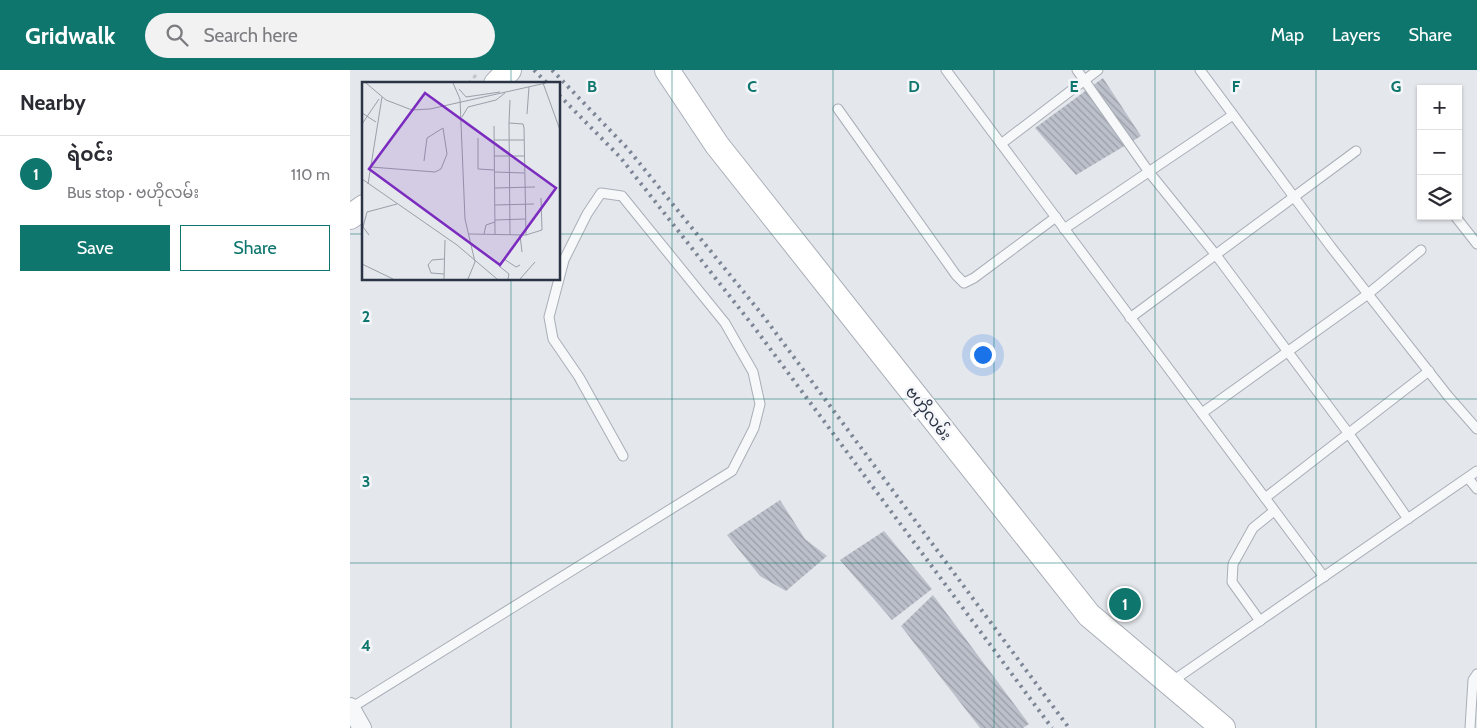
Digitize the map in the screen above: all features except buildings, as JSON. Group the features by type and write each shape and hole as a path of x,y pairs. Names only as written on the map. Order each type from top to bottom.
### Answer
{"main road":[{"path":"498,82 509,70"},
{"name":"ဗဟိုလမ်း","path":"667,70 717,145 1089,615 1222,728"},
{"path":"350,217 362,208"}],"street":[{"path":"350,708 362,728"}],"lane":[{"path":"946,70 1324,577"},
{"path":"1077,70 1149,172 1216,255 1288,351 1408,519"},
{"path":"1001,144 1098,70"},
{"path":"1200,70 1294,198 1368,294 1448,396 1477,429"},
{"path":"838,109 964,283 974,278 1056,217"},
{"path":"1064,229 1233,115"},
{"path":"1130,318 1356,151"},
{"path":"350,708 732,471 754,428 760,404 753,372 725,323 622,196 601,193 587,214 564,260 560,275"},
{"path":"1458,220 1477,244"},
{"path":"1202,413 1368,294 1421,250"},
{"path":"559,280 549,317 552,339 579,377 623,456"},
{"path":"1265,498 1429,371"},
{"path":"1169,684 1477,471"},
{"path":"1468,478 1477,489"},
{"path":"1260,621 1232,582 1233,564 1253,528 1274,511"},
{"path":"1470,728 1474,680 1477,674"}],"path":[{"path":"470,82 481,70"}],"railway":[{"path":"534,70 546,82"},
{"path":"552,70 628,149 764,317 1069,728"},
{"path":"560,96 620,157 754,327 1052,728"}],"place":[{"name":"ရဲဝင်း","path":"1125,604"}]}
